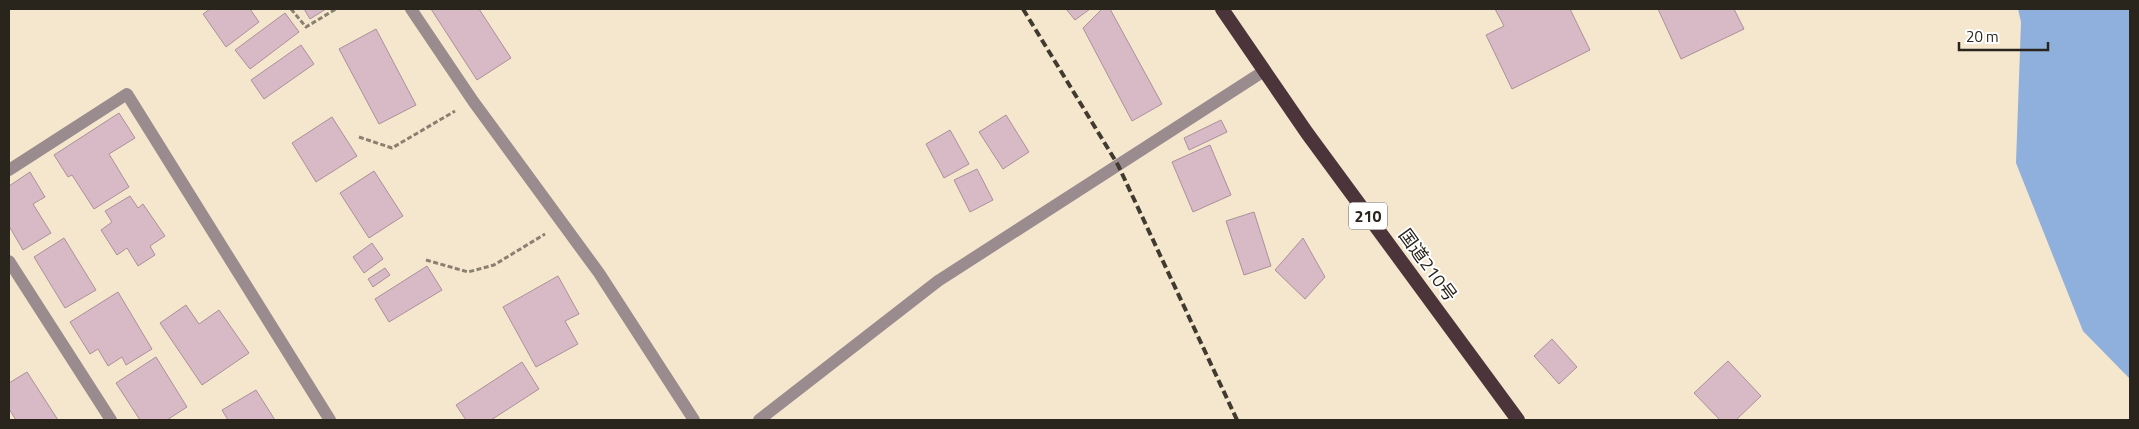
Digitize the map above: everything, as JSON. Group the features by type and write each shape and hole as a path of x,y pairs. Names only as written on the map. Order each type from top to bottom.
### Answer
{"highway":[{"name":"国道210号","path":"1222,9 1264,71 1518,420"}],"street":[{"path":"411,9 473,101 599,273 694,420"},
{"path":"759,420 938,281 1264,71"},
{"path":"9,170 127,94 330,420"},
{"path":"9,261 111,420"}],"path":[{"path":"291,9 306,27 336,9"},
{"path":"359,137 392,148 473,101"},
{"path":"426,260 468,272 494,266 562,223"}],"water":[{"path":"2018,9 2130,9 2130,379 2083,331 2016,163 2021,22"}],"building":[{"path":"210,9 250,9 259,22 226,47 203,14"},
{"path":"304,9 326,9 310,19"},
{"path":"431,9 479,9 511,58 477,80"},
{"path":"1066,9 1090,9 1075,20"},
{"path":"1102,9 1110,9 1162,104 1132,121 1083,28"},
{"path":"1495,9 1570,9 1590,50 1512,89 1486,35 1504,26"},
{"path":"1658,9 1734,9 1744,29 1681,59"},
{"path":"285,13 299,32 250,69 235,50"},
{"path":"376,29 416,105 379,124 339,49"},
{"path":"301,45 314,64 264,99 251,80"},
{"path":"119,113 135,138 109,154 129,187 94,209 72,175 68,177 54,155"},
{"path":"1006,115 1029,152 1003,169 979,132"},
{"path":"332,117 357,156 316,182 292,143"},
{"path":"1221,120 1227,132 1189,150 1184,138"},
{"path":"950,130 969,164 944,178 926,144"},
{"path":"1210,145 1231,195 1193,212 1172,162"},
{"path":"977,169 993,200 970,212 954,180"},
{"path":"374,171 403,216 369,238 340,193"},
{"path":"30,172 45,197 33,204 51,233 23,250 9,226 9,186"},
{"path":"130,196 138,208 143,204 165,236 150,246 155,255 138,266 127,248 117,255 101,230 112,222 105,211"},
{"path":"1254,212 1271,266 1244,275 1226,221"},
{"path":"64,238 96,290 65,308 34,257"},
{"path":"1303,238 1325,277 1305,299 1275,270"},
{"path":"372,243 383,259 364,273 353,257"},
{"path":"427,266 442,290 389,322 375,299"},
{"path":"385,268 390,275 373,287 368,279"},
{"path":"558,276 579,314 565,321 578,344 536,367 503,307"},
{"path":"118,292 152,349 126,365 122,357 108,366 98,349 90,354 70,322"},
{"path":"186,305 199,324 219,310 249,353 202,385 160,323"},
{"path":"1552,339 1577,367 1559,384 1534,356"},
{"path":"156,357 187,407 167,420 140,420 116,383"},
{"path":"1728,361 1761,396 1736,420 1720,420 1694,393"},
{"path":"522,362 539,389 491,420 466,420 456,405"},
{"path":"27,372 58,420 16,420 9,409 9,383"},
{"path":"256,390 275,420 228,420 222,410"}],"railway":[{"path":"1023,9 1118,165 1237,420"}]}
